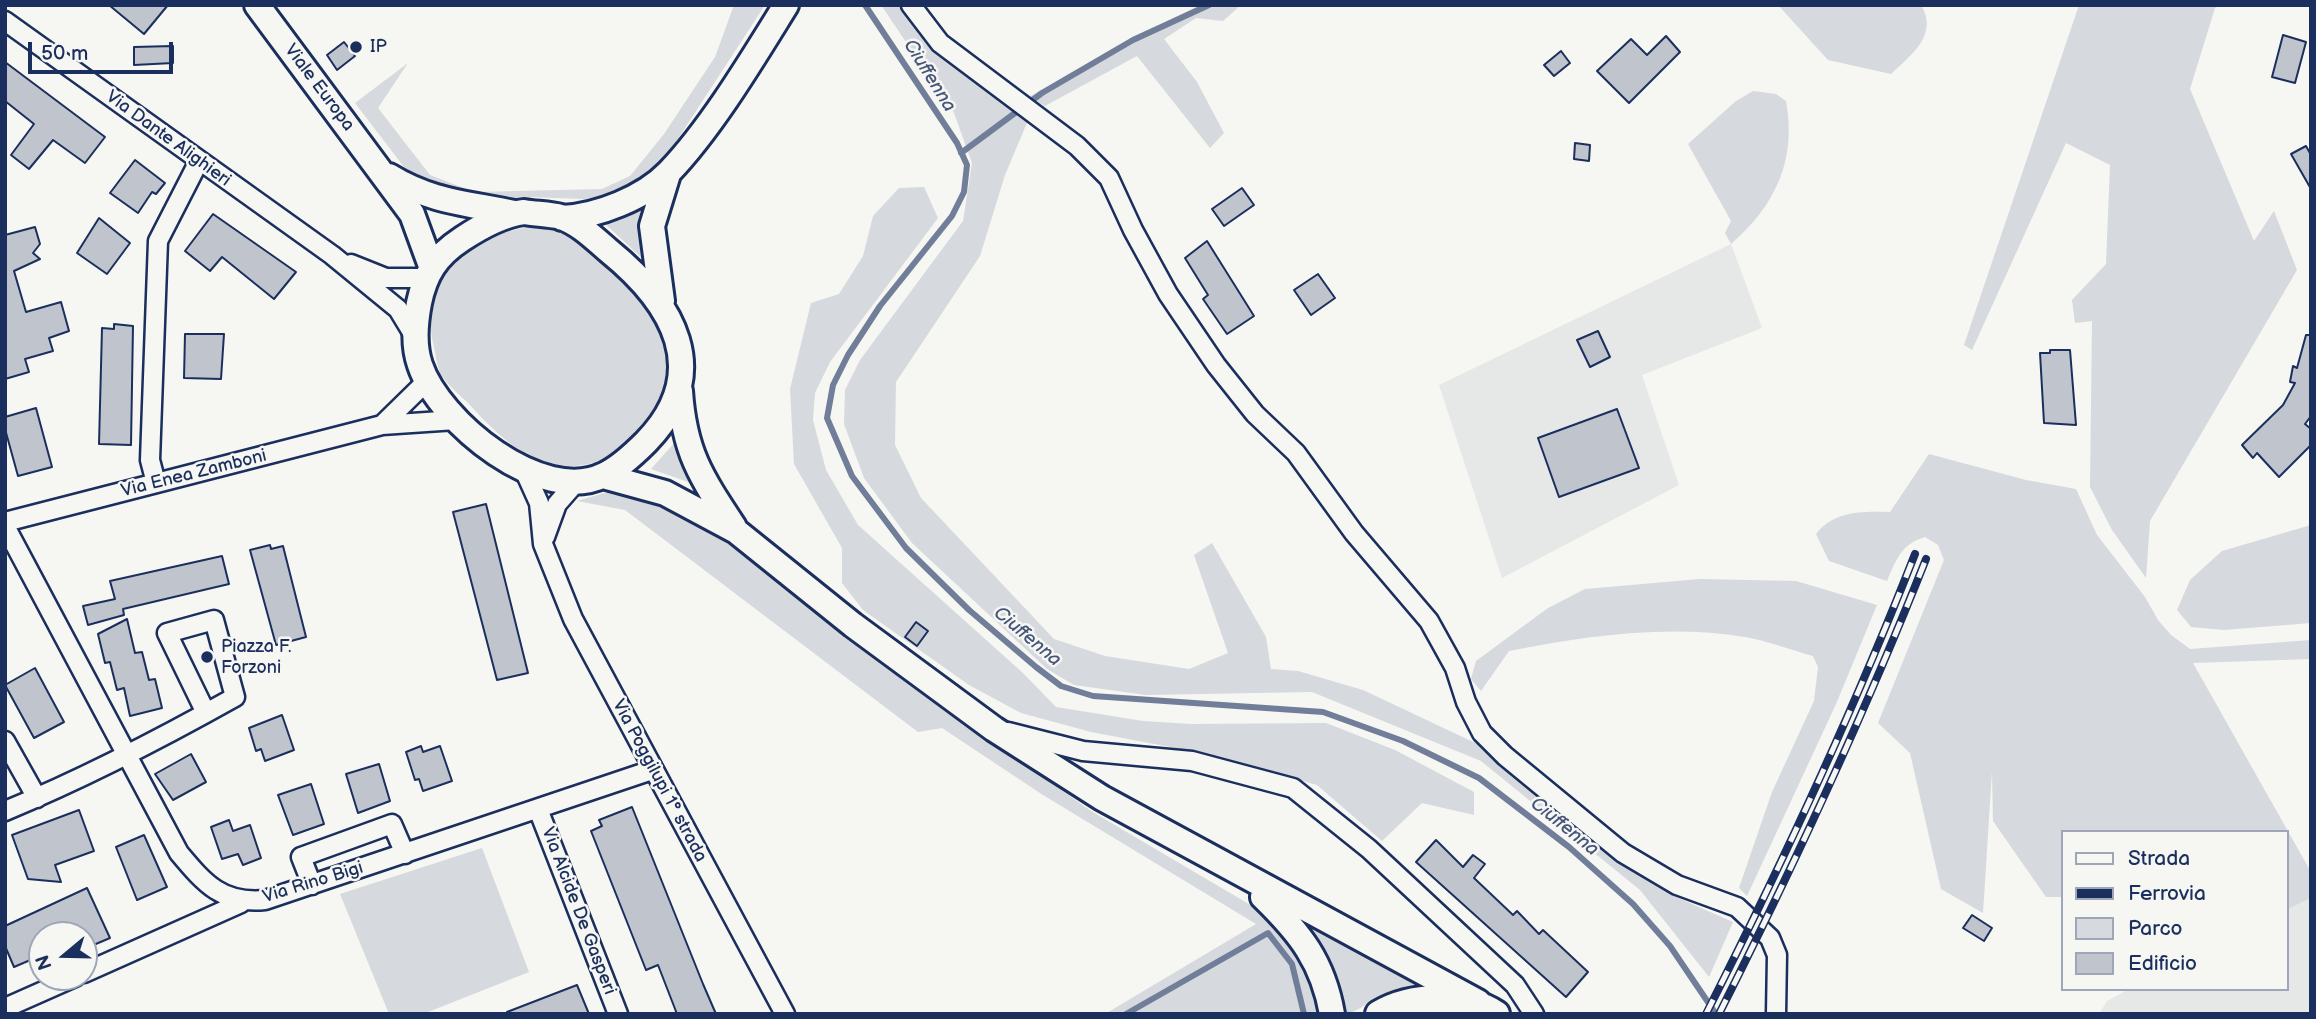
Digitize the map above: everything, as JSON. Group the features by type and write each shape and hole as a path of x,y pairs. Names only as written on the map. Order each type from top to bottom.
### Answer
{"main road":[{"name":"Viale Europa","path":"257,5 412,214 428,272"},
{"path":"736,531 707,487 688,448 675,335 663,305 655,264 652,226 668,174 723,100 786,5"},
{"name":"Viale Europa","path":"381,170 410,188 450,203 562,218"},
{"path":"562,218 583,215 619,203 668,174"},
{"path":"514,213 474,232 428,272 415,337 420,365 427,381 456,420 495,454 525,472 556,481 603,476 665,493 736,531 853,625 994,729 1102,798 1242,877 1489,1009"},
{"path":"562,218 632,269 663,305"},
{"path":"603,476 653,435 680,391"},
{"path":"1242,877 1300,936 1326,983 1332,1014"},
{"path":"1379,1014 1411,1002 1455,1000 1489,1009"}],"street":[{"path":"911,5 940,43 1077,146 1109,178 1133,230 1168,294 1216,365 1255,414 1296,453 1354,533 1429,621 1455,668 1465,702 1482,733 1505,756 1623,853 1677,885 1737,907 1770,938 1777,955 1776,1014"},
{"name":"Via Dante Alighieri","path":"5,21 332,255 398,309 415,337"},
{"path":"156,483 150,460 158,241 199,161"},
{"name":"Via Dante Alighieri","path":"332,255 386,278 428,272"},
{"name":"Via Enea Zamboni","path":"382,425 427,381"},
{"name":"Via Enea Zamboni","path":"5,524 382,425 456,420"},
{"name":"Via Poggilupi 1° strada","path":"525,472 539,503 543,544 573,619 652,771 785,1014"},
{"path":"543,544 557,504 578,480"},
{"name":"Via Rino Bigi","path":"5,524 179,853 205,885 241,902 265,900 652,771"},
{"path":"5,811 127,756 206,713 235,697 214,620 167,633 206,713"},
{"path":"994,729 1083,751 1192,761 1293,788 1369,849 1496,967 1515,985 1534,1014"},
{"path":"5,741 37,797"},
{"name":"Via Alcide De Gasperi","path":"538,808 618,1014"},
{"path":"312,885 301,857 392,824 405,855"},
{"path":"98,967 241,902"},
{"path":"5,1008 43,991"}],"shaded area":[{"path":"1731,244 1762,328 1642,375 1679,485 1502,578 1439,385"},
{"path":"2311,898 2311,1014 2099,1014 2107,1001 2125,991 2288,991 2288,909"}],"green space":[{"path":"734,5 765,5 655,174 608,200 530,197 490,203 417,184 355,103 408,63 378,108 430,175 474,192 602,189 630,176 664,134 715,57"},
{"path":"881,5 906,5 1029,118 1005,175 980,256 896,382 895,445 921,498 1054,639 1105,656 1189,669 1228,653 1194,555 1212,543 1266,637 1271,669 1298,671 1363,690 1488,749 1567,820 1676,897 1733,922 1709,977 1640,890 1481,761 1312,692 1146,695 1074,685 1047,669 912,543 864,478 844,424 845,390 860,360 963,221 972,163 954,113"},
{"path":"1200,5 1241,5 1223,21 1196,18 1164,39 1197,82 1224,133 1210,148 1137,56 1045,106 1029,97 1107,52"},
{"path":"1778,5 1921,5 1927,26 1925,35 1914,52 1891,74 1828,60"},
{"path":"2079,5 2220,5 2215,8 2190,89 2254,241 2274,211 2297,270 2150,521 2146,578 2112,530 2090,487 2092,321 2075,323 2072,300 2106,264 2110,165 2066,143 1972,350 1964,345"},
{"path":"1753,91 1776,94 1786,101 1788,143 1785,162 1771,198 1760,214 1731,244 1725,233 1731,221 1688,144 1736,101"},
{"path":"924,187 938,218 830,362 815,393 813,420 826,470 858,525 1023,673 1056,707 1143,721 1191,724 1326,723 1395,750 1474,792 1474,815 1422,803 1382,841 1317,785 1207,754 1091,732 1021,713 969,685 863,610 842,583 842,548 794,464 790,389 811,303 839,294 863,256 873,216 899,188"},
{"path":"651,198 645,261 599,218"},
{"path":"537,226 573,238 606,263 656,310 663,330 667,351 667,385 657,414 639,438 625,448 587,464 567,466 548,463 514,446 498,434 449,385 437,364 431,321 433,298 441,279 454,262 470,249 490,238"},
{"path":"676,441 691,483 651,469"},
{"path":"1929,454 2026,480 2076,489 2097,535 2145,597 2158,620 2171,635 2190,649 2311,640 2311,659 2193,663 2287,830 2060,830 2060,897 2046,897 1993,821 1992,771 1983,913 1941,889 1910,753 1878,723 1944,560 1938,545 1925,537 1905,548 1887,581 1829,561 1816,534 1831,521 1849,514 1890,512"},
{"path":"615,490 639,490 698,520 847,638 1091,811 1264,913 1302,958 1312,982 1320,1014 1105,1014 1256,924 1043,795 942,728 918,732 625,510 577,501"},
{"path":"2311,525 2311,623 2224,630 2191,627 2177,610 2190,580 2222,551"},
{"path":"1700,579 1796,581 1877,605 1836,704 1747,896 1739,888 1772,792 1814,701 1818,667 1813,656 1754,639 1716,633 1626,634 1509,651 1481,691 1471,679 1476,661 1548,608 1585,589"},
{"path":"2288,831 2311,872 2311,898 2288,909"},
{"path":"482,848 529,972 423,1014 389,1014 340,894"},
{"path":"1298,914 1433,985 1391,992 1352,1012 1342,1014 1333,972 1315,938"}],"building":[{"path":"109,5 168,5 144,34"},
{"path":"2283,35 2306,42 2295,83 2272,77"},
{"path":"1666,36 1680,52 1629,103 1597,71 1631,39 1647,55"},
{"path":"344,42 355,56 337,70 327,55"},
{"path":"173,46 173,63 134,65 134,47"},
{"path":"1561,51 1570,63 1554,76 1544,65"},
{"path":"5,62 105,137 85,163 53,140 29,169 11,155 34,124 5,101"},
{"path":"1575,143 1590,145 1589,161 1574,159"},
{"path":"2306,146 2311,155 2311,189 2291,154"},
{"path":"135,160 165,183 156,194 152,192 138,213 110,193"},
{"path":"1242,188 1254,205 1224,226 1212,209"},
{"path":"213,214 296,272 274,299 222,257 210,271 185,251"},
{"path":"99,218 130,243 107,274 77,253"},
{"path":"35,227 40,244 33,253 40,259 14,271 26,312 61,302 69,331 49,338 53,351 25,359 29,372 5,379 5,235"},
{"path":"1207,241 1254,316 1227,334 1203,299 1208,295 1185,258"},
{"path":"1318,274 1335,298 1311,315 1294,290"},
{"path":"114,324 133,326 131,445 99,444 102,328 114,329"},
{"path":"1598,331 1610,357 1590,367 1577,340"},
{"path":"185,334 224,334 221,379 184,378"},
{"path":"2306,335 2311,335 2311,416 2305,424 2311,429 2311,445 2279,477 2257,453 2253,458 2242,445 2283,405 2295,383 2290,382 2293,366 2297,368"},
{"path":"2050,350 2070,350 2076,425 2044,423 2040,353 2050,353"},
{"path":"36,408 52,467 18,476 5,429 5,417"},
{"path":"1617,409 1639,468 1559,497 1538,438"},
{"path":"486,504 528,673 497,680 453,512"},
{"path":"270,545 271,549 283,546 306,637 276,645 250,550"},
{"path":"222,556 229,584 123,609 124,615 88,625 83,606 115,599 110,581"},
{"path":"127,619 135,653 142,652 149,680 155,679 162,708 130,716 124,688 117,690 110,662 105,663 98,634"},
{"path":"916,622 928,631 917,646 905,637"},
{"path":"35,668 64,722 34,738 5,685"},
{"path":"282,715 294,750 265,761 261,749 256,751 249,728"},
{"path":"421,746 423,752 440,746 452,781 423,791 419,779 415,780 406,752"},
{"path":"191,754 206,782 173,800 155,774"},
{"path":"379,764 390,801 358,813 346,774"},
{"path":"311,784 324,824 293,835 278,795"},
{"path":"632,807 716,1014 677,1014 658,965 646,970 591,831 602,826 599,820"},
{"path":"79,810 94,851 55,865 61,882 28,879 12,835"},
{"path":"229,820 233,831 250,825 261,858 243,865 238,854 222,859 211,827"},
{"path":"144,835 167,887 137,900 116,847"},
{"path":"1436,840 1463,867 1473,855 1485,864 1474,878 1513,915 1517,911 1539,934 1543,930 1588,972 1566,997 1416,862"},
{"path":"87,888 110,938 98,943 98,921 28,921 28,961 14,967 5,946 5,926"},
{"path":"1972,915 1992,928 1984,941 1963,928"},
{"path":"577,985 589,1014 507,1014 507,1012"}],"waterway":[{"name":"Ciuffenna","path":"865,5 957,143 967,165 964,192 952,216 880,306 848,355 833,385 827,418 852,476 906,548 969,610 1061,686 1093,696 1323,712 1403,741 1479,778 1569,847 1633,904 1670,946 1716,1014"},
{"path":"961,153 1042,93 1133,40 1209,5"},
{"path":"1126,1014 1268,933 1292,964 1304,1014"}],"railway":[{"path":"1706,1014 1816,786 1915,554"},
{"path":"1719,1014 1828,788 1926,559"}],"place":[{"name":"IP","path":"356,47"},
{"name":"Piazza F. Forzoni","path":"207,657"}]}
